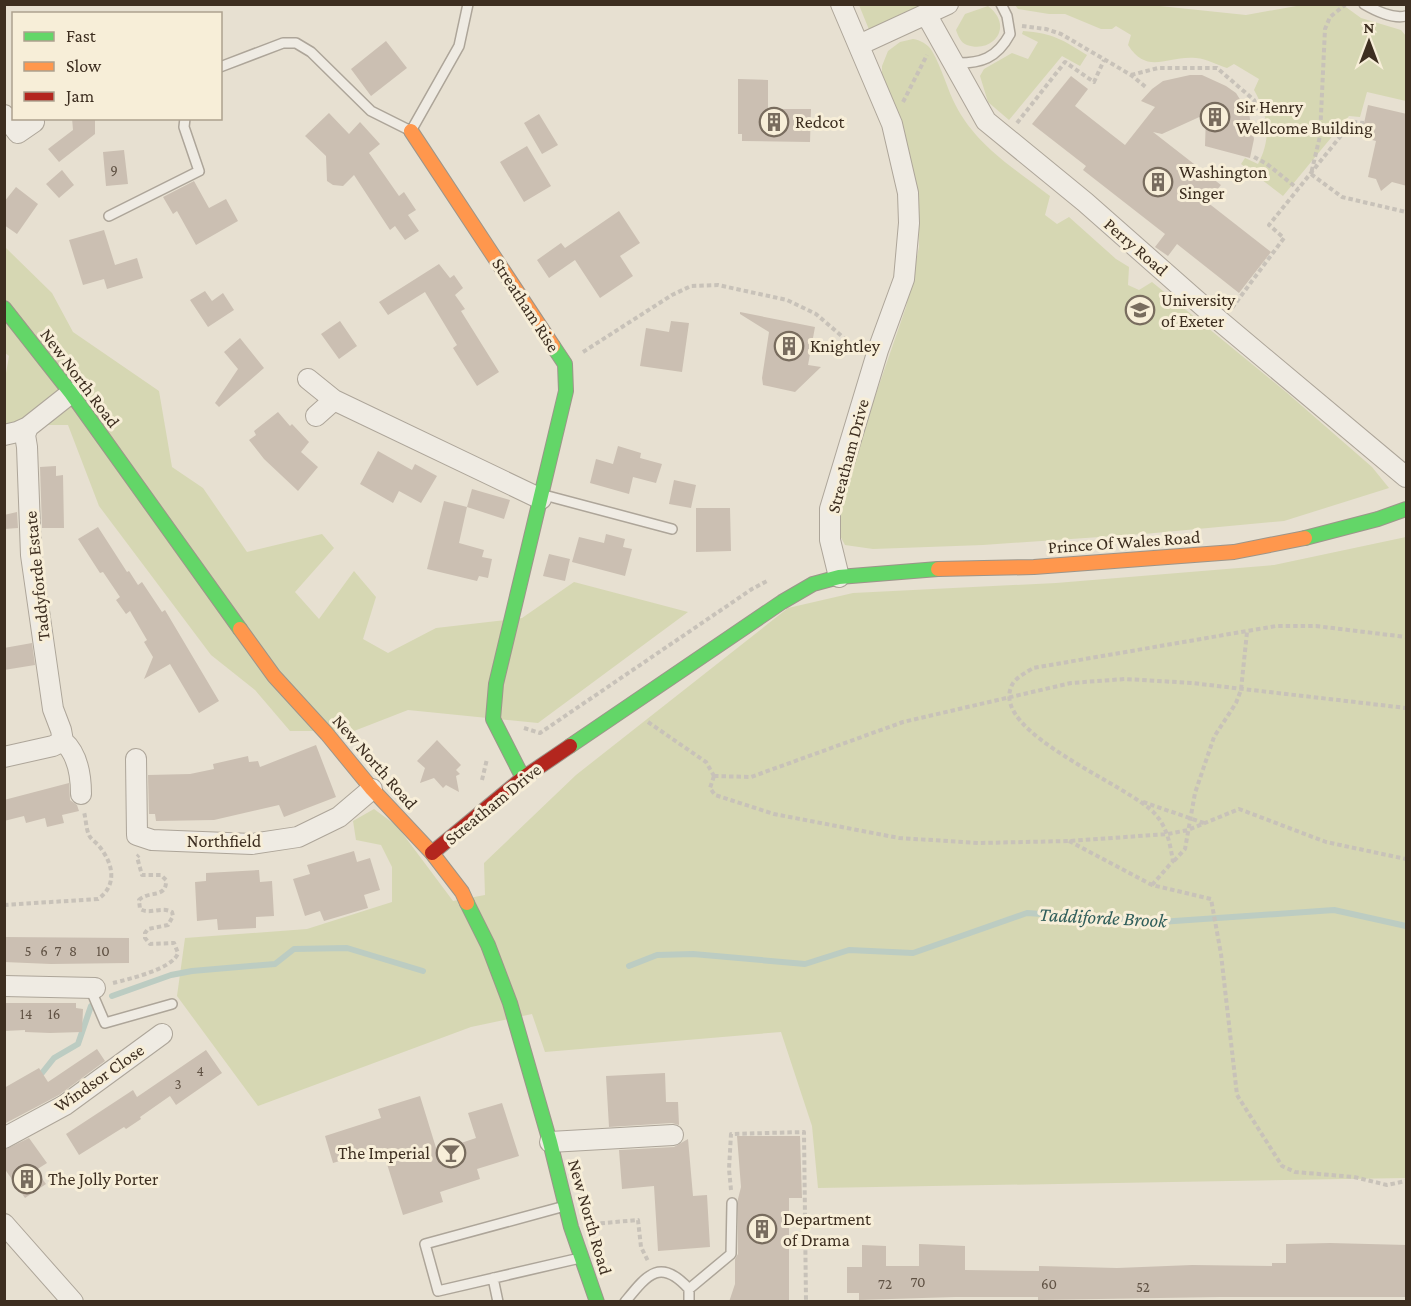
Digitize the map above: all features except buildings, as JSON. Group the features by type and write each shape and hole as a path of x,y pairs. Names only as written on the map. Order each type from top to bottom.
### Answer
{"street":[{"name":"Streatham Drive","path":"432,853 523,778 626,707 798,592 813,584 839,576 830,540 830,509 878,350 904,279 909,223 908,193 892,124 841,4"},
{"path":"859,45 948,4"},
{"name":"Perry Road","path":"926,14 986,121 1085,202 1221,322 1407,477"},
{"path":"4,115 21,132"},
{"name":"Streatham Rise","path":"411,131 565,364 566,391 496,684 493,720 523,778"},
{"name":"New North Road","path":"4,308 71,393 274,676 327,734 372,789 432,853 462,892 488,945 510,1003 550,1142 571,1227 597,1302"},
{"path":"308,379 334,400 541,497"},
{"path":"4,435 28,427 71,393"},
{"path":"316,416 334,400"},
{"name":"Taddyforde Estate","path":"28,427 25,435 31,555 53,709 63,741 71,748 75,756 81,794"},
{"name":"Prince Of Wales Road","path":"839,576 913,570 1046,566 1234,552 1378,519 1407,509"},
{"path":"4,757 53,746 63,741"},
{"path":"136,759 137,835 152,840"},
{"name":"Northfield","path":"152,840 252,844 298,837 339,817 372,789"},
{"path":"4,986 93,988"},
{"name":"Windsor Close","path":"4,1138 65,1105 162,1034"},
{"path":"550,1142 673,1135"},
{"path":"4,1224 72,1302"}],"lane":[{"path":"222,66 283,43 296,43 311,52 371,111 411,131 459,46 468,4"},
{"path":"953,63 976,63 1000,51 1010,34 1010,24 1001,4"},
{"path":"1364,4 1374,10 1401,18 1407,16"},
{"path":"109,216 199,171 184,127 185,120"},
{"path":"541,497 672,529"},
{"path":"93,988 105,1023 172,1004"},
{"path":"689,1289 731,1254 732,1203"},
{"path":"566,1206 425,1244 438,1292 583,1258"},
{"path":"625,1302 651,1274 664,1271 677,1275 689,1289 689,1302"},
{"path":"493,1278 498,1302"}],"path":[{"path":"1311,174 1320,136 1325,29 1329,17 1346,4"},
{"path":"1010,24 1061,34 1131,75 1147,88"},
{"path":"911,86 938,33"},
{"path":"1005,137 1065,62 1094,82 1104,60"},
{"path":"1131,75 1158,68 1217,68 1254,100 1258,111"},
{"path":"1221,322 1284,238 1269,225 1352,122 1364,123"},
{"path":"1254,157 1267,164 1298,189"},
{"path":"1311,174 1342,197 1407,212"},
{"path":"565,364 672,295 691,286 718,285 787,300 816,314 850,344 878,350"},
{"path":"1173,861 1168,834 1156,815 1139,800 1036,738 1018,719 1009,698 1012,683 1033,668 1276,626 1316,626 1407,637"},
{"path":"1152,885 1185,849 1195,793 1214,737 1236,704 1241,690 1247,632"},
{"path":"714,776 751,777 903,722 1071,683 1125,679 1192,683 1407,708"},
{"path":"626,707 706,762 714,776 710,788 715,795 774,814 899,838 979,843 1069,841 1168,834 1188,830 1239,809 1326,842 1407,859"},
{"path":"4,905 98,899 111,886 110,865 89,835 81,794"},
{"path":"1139,800 1205,823"},
{"path":"93,988 140,976 176,958 178,949 174,943 150,944 144,938 144,933 148,929 168,925 173,916 167,909 149,912 142,911 139,905 142,896 161,893 165,889 166,880 161,875 142,875 139,868 137,857 152,840"},
{"path":"1069,841 1152,885 1211,899 1221,954 1237,1095 1282,1166 1295,1172 1354,1177 1387,1185 1407,1181"},
{"path":"732,1203 729,1169 731,1134 804,1132 806,1302"},
{"path":"571,1227 638,1220 641,1247 655,1273"}],"green space":[{"path":"859,5 930,5 870,32"},
{"path":"1015,5 1150,5 1246,15 1302,5 1343,5 1361,18 1401,30 1406,36 1406,101 1367,92 1360,117 1349,116 1283,196 1241,164 1245,158 1258,164 1267,136 1265,118 1254,90 1259,79 1234,64 1227,68 1196,58 1159,62 1143,60 1128,45 1131,35 1116,26 1112,29 1101,29 1065,14 1018,9"},
{"path":"988,6 1000,22 997,37 985,46 976,47 965,44 956,30 965,14"},
{"path":"1023,31 1042,33 1057,38 1087,55 1080,66 1062,56 1009,120 988,102 980,76 984,69 1012,53 1028,59 1038,42 1022,34"},
{"path":"913,39 924,43 932,51 956,106 974,133 998,156 1050,196 1045,215 1057,224 1069,217 1116,259 1129,267 1128,285 1139,290 1152,282 1286,392 1372,467 1389,488 1284,521 1144,534 983,545 873,549 845,545 832,521 906,307 919,247 917,185 899,114 882,79 882,66 888,51 900,42"},
{"path":"6,248 52,293 73,332 159,391 172,467 203,488 247,552 322,534 334,548 295,592 319,619 354,571 376,597 363,639 388,653 436,628 522,618 574,582 688,612 538,723 408,710 354,731 290,731 255,690 211,655 99,506 68,425 5,425 5,379 9,356 4,352"},
{"path":"1406,537 1406,1178 818,1188 812,1126 781,1032 545,1052 532,1014 471,1027 258,1106 177,996 185,938 307,929 392,902 392,867 381,845 356,840 353,821 374,809 397,826 453,901 485,895 484,863 576,775 788,608 853,593 1056,583 1274,565"}],"waterway":[{"name":"Taddiforde Brook","path":"629,966 657,955 693,954 805,964 849,950 913,953 1027,913 1160,922 1334,910 1406,926"},
{"name":"Taddiforde Brook","path":"112,996 171,975 275,964 294,949 347,948 423,971"},
{"name":"Taddiforde Brook","path":"42,1073 54,1058 78,1044 91,1006"}],"traffic: fast":[{"path":"4,308 71,393 240,629"},
{"path":"523,778 493,719 496,684 566,391 565,364 553,346"},
{"path":"1305,538 1378,519 1406,509"},
{"path":"570,746 782,602 813,584 839,577 938,569"},
{"path":"467,903 488,945 510,1003 550,1142 571,1227 597,1302"}],"traffic: slow":[{"path":"411,131 553,346"},
{"path":"938,569 1034,567 1234,552 1305,538"},
{"path":"240,629 274,676 327,734 372,789 432,853 462,892 467,903"}],"traffic: jam":[{"path":"432,853 523,778 570,746"}],"place":[{"name":"Sir Henry Wellcome Building","path":"1215,117"},
{"name":"Redcot","path":"774,122"},
{"name":"Washington Singer","path":"1158,182"},
{"name":"University of Exeter","path":"1140,310"},
{"name":"Knightley","path":"789,346"},
{"name":"The Imperial","path":"451,1153"},
{"name":"The Jolly Porter","path":"27,1179"},
{"name":"Department of Drama","path":"762,1229"}]}
